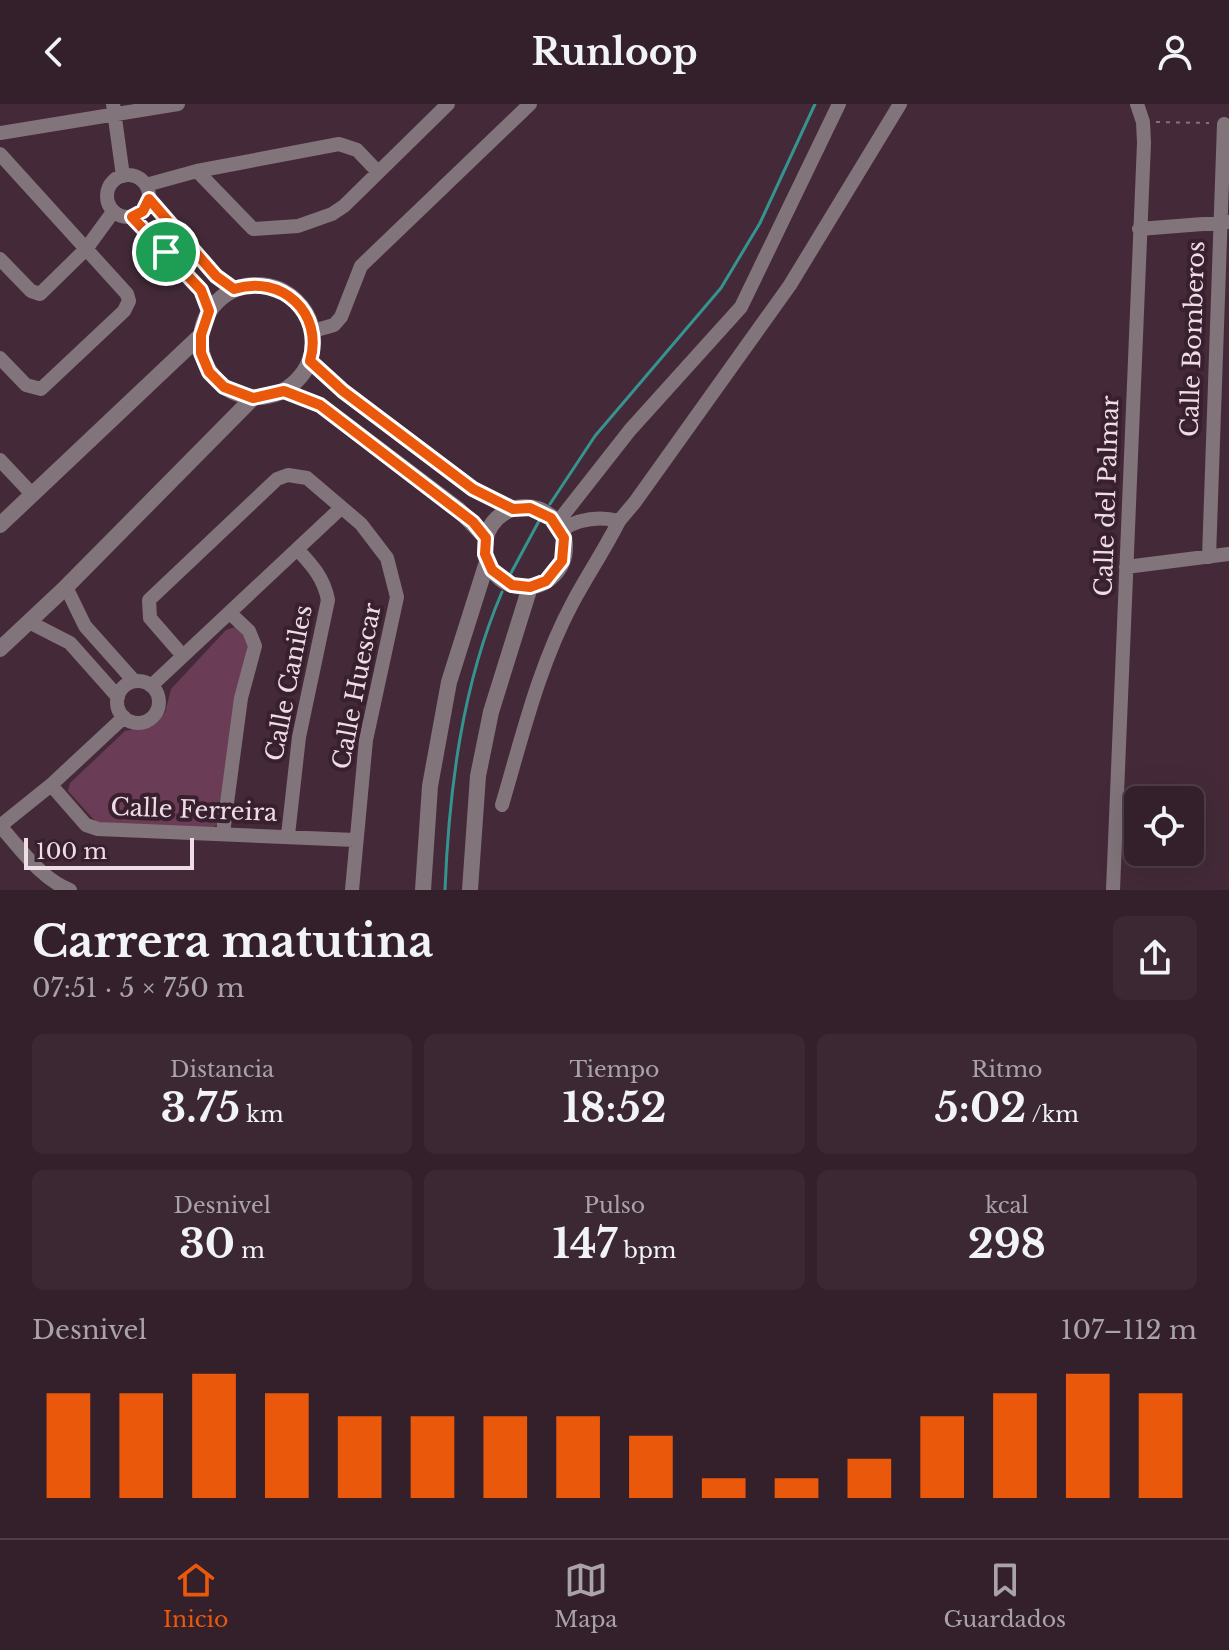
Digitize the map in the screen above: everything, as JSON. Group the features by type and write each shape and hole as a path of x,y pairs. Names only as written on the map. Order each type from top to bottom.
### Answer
{"street":[{"path":"0,133 114,110 178,104"},
{"path":"197,171 240,219 253,229 298,226 332,214 344,206 448,104"},
{"path":"313,331 334,325 341,317 361,266 530,104"},
{"path":"559,527 630,430 741,307 839,104"},
{"path":"502,805 541,675 573,602 601,558 619,521 790,285 900,104"},
{"name":"Calle del Palmar","path":"1113,890 1143,122 1137,104"},
{"path":"114,110 123,176"},
{"name":"Calle Bomberos","path":"1209,557 1224,222 1224,124"},
{"path":"147,192 197,171 339,144 357,150 377,171"},
{"path":"0,154 127,294 129,301 124,311 41,389 32,389 0,358"},
{"path":"209,311 201,290 132,217 113,212 107,200 108,187 123,176 136,177 216,276 234,289"},
{"path":"132,217 143,211 147,192"},
{"path":"0,259 36,293 46,291 86,249 113,212"},
{"path":"1139,229 1224,222"},
{"path":"201,290 216,276"},
{"path":"264,285 284,292 306,312 313,331 310,361 299,378 284,391 253,398 233,392 216,380 204,363 201,335 209,311 234,289 264,285"},
{"path":"0,525 201,335"},
{"path":"310,361 343,391 473,489 513,509 538,510 559,527 564,553 558,569 546,581 530,587 504,582 487,562"},
{"path":"284,391 320,405 459,510 486,538"},
{"path":"0,649 66,587 253,398"},
{"path":"0,460 32,494"},
{"name":"Calle Huescar","path":"183,656 150,618 148,605 152,596 277,479 295,474 307,478 377,541 387,558 397,597 366,740 352,890"},
{"path":"151,686 341,508"},
{"path":"423,890 430,786 449,682 487,562 486,538 499,517 513,509"},
{"path":"559,527 584,520 606,518 619,521"},
{"name":"Calle Caniles","path":"288,835 299,737 328,600 326,586 297,549"},
{"path":"1126,567 1229,554"},
{"path":"66,587 85,626 134,681 151,686 159,700 154,715 139,722 119,712 118,697 123,687 134,681"},
{"path":"470,890 478,776 491,712 530,587"},
{"path":"223,833 241,698 255,646 249,631 231,614"},
{"path":"29,622 70,643 118,697"},
{"path":"70,643 85,626"},
{"path":"70,890 58,886 0,826 51,785 124,717"},
{"name":"Calle Ferreira","path":"51,785 86,825 98,829 355,840"}],"path":[{"path":"1143,122 1224,124"}],"shaded area":[{"path":"235,627 249,640 218,824 211,829 96,822 68,791 70,783 125,731 146,727 165,713 171,689 226,630"}],"waterway":[{"path":"550,504 595,436 721,288 760,223 815,104"},
{"path":"511,573 539,521"},
{"path":"445,890 454,776 467,701 488,627 502,592"}],"route":[{"path":"149,199 216,276 234,289 264,285 284,292 300,304 313,331 310,361 343,391 473,489 513,509 538,510 557,523 565,545 562,561 553,576 530,587 512,585 497,577 487,562 486,538 473,522 320,405 284,391 253,398 224,387 209,372 201,353 202,328 209,311 201,290 166,252 132,217 143,211 149,199"}]}
